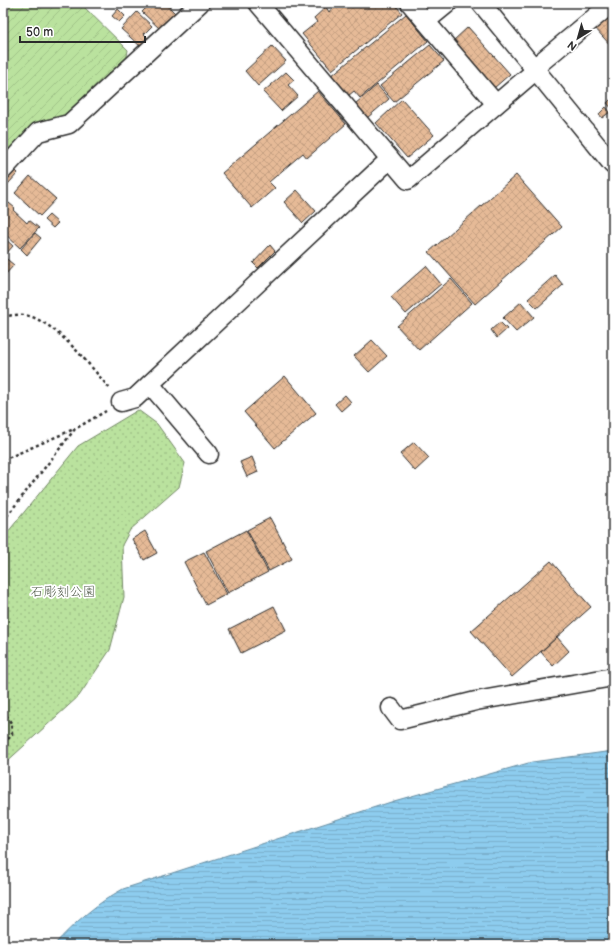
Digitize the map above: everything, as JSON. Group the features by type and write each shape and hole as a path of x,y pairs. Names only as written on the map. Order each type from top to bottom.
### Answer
{"street":[{"path":"3,170 38,132 69,124 200,3"},
{"path":"258,3 408,180 534,69 612,3"},
{"path":"410,3 496,104"},
{"path":"426,21 448,3"},
{"path":"481,3 613,165"},
{"path":"121,402 136,398 390,159"},
{"path":"150,384 209,454"},
{"path":"391,708 400,720 476,701 613,677"}],"path":[{"path":"3,316 24,315 36,319 65,339 121,402 74,429 3,460"},
{"path":"3,521 74,429"},
{"path":"3,710 11,723 12,734 3,746"}],"green space":[{"path":"3,3 80,3 128,50 126,62 67,116 3,161"},
{"name":"石彫刻公園","path":"138,410 157,424 185,463 179,487 130,530 122,545 124,597 110,650 79,696 3,765 3,538 78,446"}],"water":[{"path":"613,751 613,945 54,945 86,914 123,889 394,801 532,762"}],"building":[{"path":"151,3 165,3 175,13 160,29 142,12"},
{"path":"340,3 394,3 402,13 332,70 302,34 317,22 314,18 326,7 329,12"},
{"path":"118,9 125,16 119,22 112,16"},
{"path":"613,11 613,46 612,47 594,27"},
{"path":"137,12 152,26 144,34 148,38 140,46 121,29"},
{"path":"406,14 428,41 360,98 354,91 348,96 331,76"},
{"path":"468,27 510,74 494,88 453,41"},
{"path":"430,45 444,61 394,102 380,86"},
{"path":"272,46 286,61 258,86 245,71"},
{"path":"286,72 294,80 288,85 298,96 281,111 263,92"},
{"path":"377,85 389,99 367,118 355,104"},
{"path":"318,91 346,124 307,158 303,153 269,182 275,188 252,208 222,173"},
{"path":"613,97 613,110 607,103"},
{"path":"402,99 434,135 407,158 376,123"},
{"path":"606,107 610,112 602,118 599,114"},
{"path":"15,170 18,173 8,184 5,181"},
{"path":"516,175 562,227 475,304 429,252"},
{"path":"30,176 56,199 40,216 15,193"},
{"path":"297,190 316,211 303,223 284,202"},
{"path":"3,201 7,204 9,203 15,208 13,210 27,223 29,220 39,228 20,248 3,232"},
{"path":"49,215 58,223 53,228 44,220"},
{"path":"35,233 41,238 27,255 21,249"},
{"path":"3,237 13,246 5,255 3,253"},
{"path":"270,245 275,251 258,268 253,263"},
{"path":"3,256 14,265 4,276 3,275"},
{"path":"426,266 441,284 406,314 391,297"},
{"path":"555,275 563,285 537,308 528,299"},
{"path":"451,279 472,303 419,350 397,326"},
{"path":"521,302 534,317 516,332 503,318"},
{"path":"500,322 507,329 497,338 491,330"},
{"path":"372,340 387,356 369,372 354,356"},
{"path":"285,376 316,413 275,448 244,412"},
{"path":"345,395 351,402 341,411 335,404"},
{"path":"414,442 429,458 415,471 400,454"},
{"path":"252,457 258,472 247,477 240,462"},
{"path":"270,518 292,559 269,571 247,530"},
{"path":"246,530 268,572 228,593 206,551"},
{"path":"145,531 157,553 144,560 132,539"},
{"path":"204,552 227,594 206,605 184,562"},
{"path":"551,561 591,607 512,677 471,631"},
{"path":"274,606 286,630 241,653 229,629"},
{"path":"557,637 569,651 553,666 541,652"}]}
